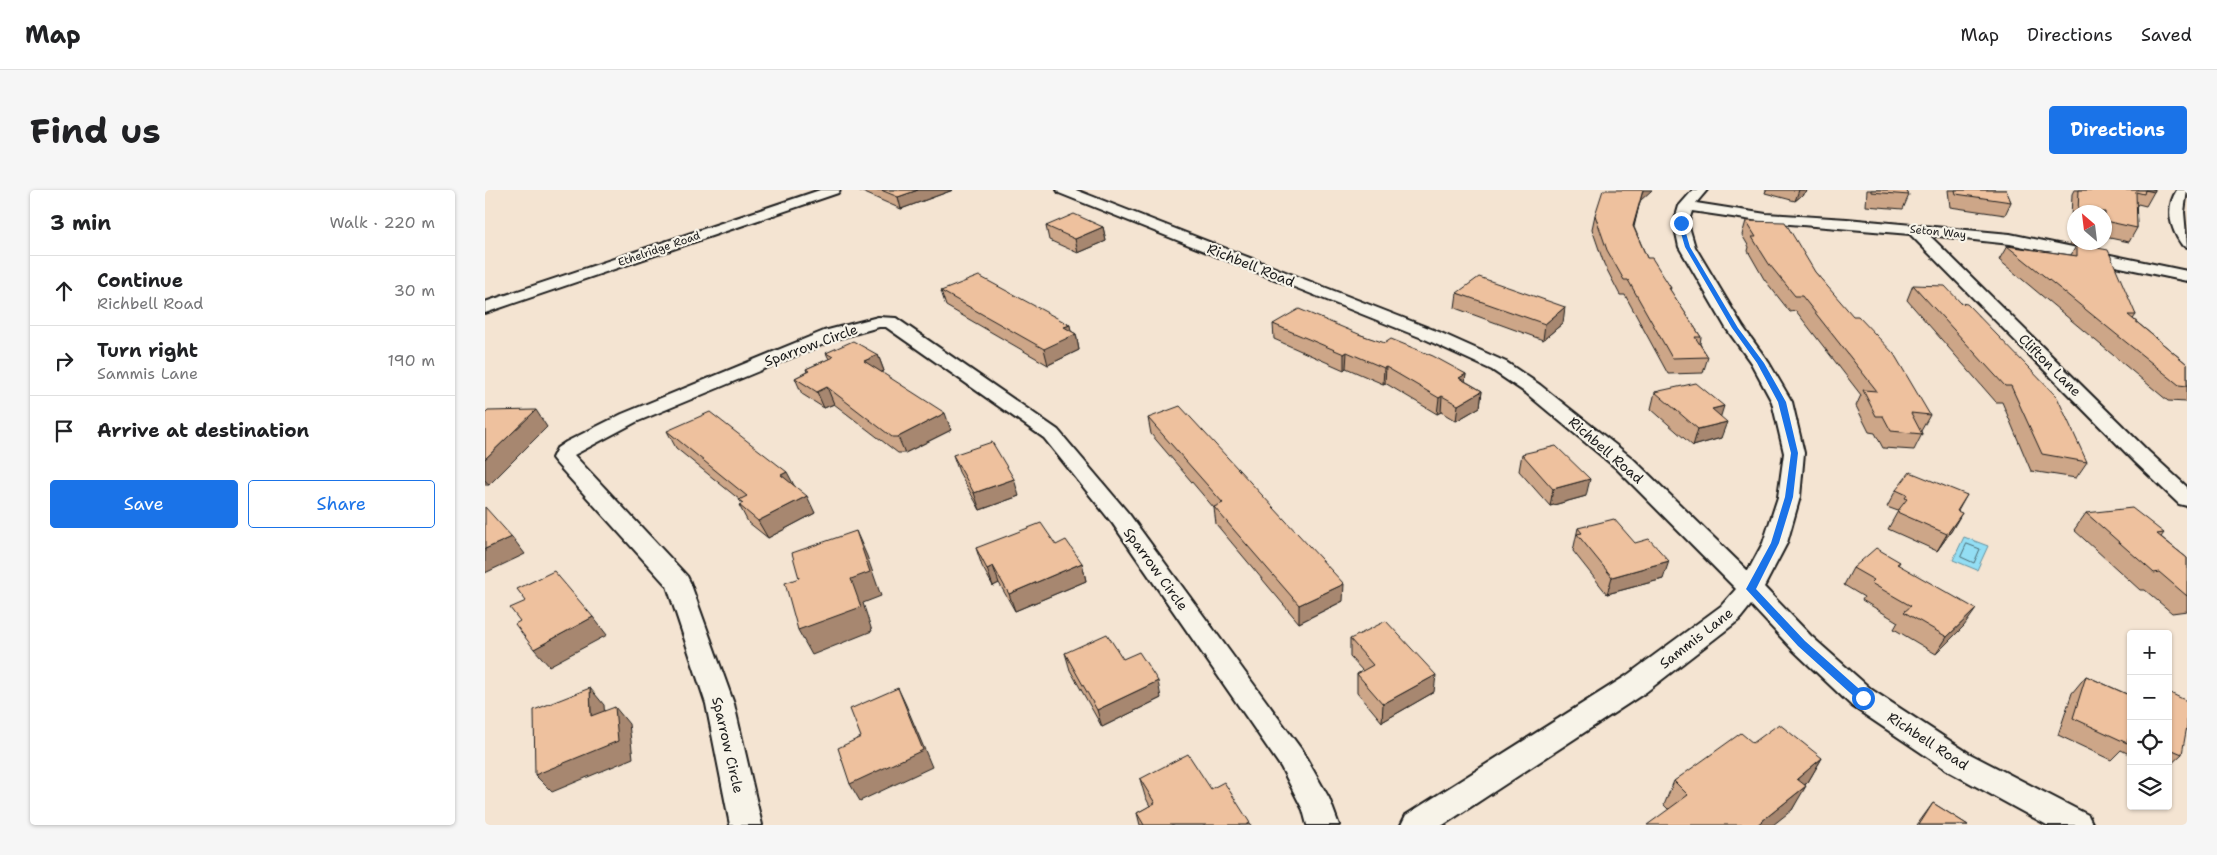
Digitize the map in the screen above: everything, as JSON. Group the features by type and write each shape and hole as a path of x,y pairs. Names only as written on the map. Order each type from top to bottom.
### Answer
{"street":[{"name":"Ethelridge Road","path":"485,308 833,190"},
{"name":"Richbell Road","path":"1064,190 1433,336 1499,366 1533,389 1624,464 1751,589 1802,643 1863,698 1960,762 2077,825"},
{"path":"2179,192 2176,204 2179,228 2187,242"},
{"name":"Sammis Lane","path":"1417,825 1636,684 1730,614 1751,589 1775,543 1789,497 1794,453 1782,402 1760,363 1735,328 1687,247 1681,223 1693,198"},
{"name":"Seton Way","path":"1693,198 1766,218 1915,230 2039,244 2187,276"},
{"name":"Clifton Lane","path":"1915,230 2135,450 2187,499"},
{"name":"Sparrow Circle","path":"745,825 720,704 677,582 563,458 564,453 573,446 629,418 830,335 879,322 890,322 1051,434 1121,519 1291,758 1319,808 1323,825"}],"water":[{"path":"1964,537 1988,546 1977,570 1953,560"}],"building":[{"path":"881,190 918,190 898,197"},
{"path":"1603,190 1643,190 1633,226 1647,258 1652,258 1701,337 1695,337 1708,357 1672,358 1628,280 1624,280 1607,250 1595,215"},
{"path":"1871,190 1906,190 1909,195 1871,192"},
{"path":"1955,190 2006,190 2011,202 1956,194"},
{"path":"2079,190 2145,190 2144,194 2136,192 2137,228 2112,223 2112,205 2078,205"},
{"path":"1074,214 1103,227 1075,239 1046,226"},
{"path":"1746,221 1785,222 1815,272 1853,316 1858,316 1894,354 1930,415 1911,413 1922,434 1891,431 1883,416 1876,416 1863,390 1877,391 1802,296 1795,296 1769,264 1752,237 1756,237"},
{"path":"2007,246 2077,256 2077,250 2108,250 2136,315 2128,315 2187,364 2187,386 2179,385"},
{"path":"979,276 1070,325 1064,327 1076,334 1044,349 941,291"},
{"path":"1479,277 1565,307 1545,324 1457,293"},
{"path":"1913,285 1945,286 1961,303 1967,304 2057,397 2087,462 2042,454 2011,386 2005,386"},
{"path":"1299,309 1361,335 1385,343 1391,339 1433,356 1466,374 1459,378 1482,391 1458,405 1442,396 1439,398 1386,367 1384,368 1347,352 1344,354 1273,324"},
{"path":"853,341 878,355 864,361 945,413 898,437 892,437 827,387 817,392 795,378 809,371 806,369 833,357 826,353"},
{"path":"1696,383 1724,406 1712,409 1727,422 1698,429 1655,392"},
{"path":"1180,406 1344,584 1299,605 1214,507 1223,503 1148,418"},
{"path":"536,410 485,459 485,414 488,411"},
{"path":"710,412 787,472 781,475 807,496 758,521 739,505 743,503 739,500 747,496 667,431"},
{"path":"992,442 1014,479 974,493 953,455"},
{"path":"1556,446 1590,479 1553,489 1522,454"},
{"path":"1910,472 1967,495 1957,511 1962,513 1947,534 1897,512 1907,499 1905,498 1907,495 1896,490"},
{"path":"485,507 512,537 485,549"},
{"path":"2132,508 2164,533 2157,534 2187,558 2187,596 2159,572 2154,573 2086,513"},
{"path":"1614,519 1635,543 1649,539 1669,561 1612,577 1577,534 1582,533 1578,528"},
{"path":"1041,523 1056,545 1066,540 1082,563 1009,594 993,566 987,569 976,548"},
{"path":"856,531 870,572 851,579 861,607 798,630 785,583 799,578 792,553"},
{"path":"1876,548 1900,562 1897,564 1976,609 1947,637 1904,612 1911,606 1871,583 1874,580 1853,568"},
{"path":"554,571 593,617 534,649 515,624 520,621 510,608 526,601 517,589"},
{"path":"1386,621 1436,675 1383,704 1357,674 1373,665 1350,639"},
{"path":"1107,634 1123,659 1139,652 1158,681 1097,710 1065,653"},
{"path":"2086,676 2127,694 2127,743 2073,718"},
{"path":"590,688 591,716 615,707 618,741 535,775 534,710"},
{"path":"898,688 923,750 850,784 838,748 861,737 850,709"},
{"path":"2172,694 2187,701 2187,726 2182,754 2172,750"},
{"path":"1779,724 1822,758 1797,779 1806,786 1757,825 1647,825 1688,795 1674,781 1741,733 1753,743"},
{"path":"1188,754 1211,789 1224,782 1250,823 1246,825 1144,825 1137,813 1155,803 1140,779"},
{"path":"1933,803 1968,825 1919,825"}],"route":[{"path":"1681,223 1687,247 1735,328 1760,363 1782,402 1794,453 1789,497 1775,543 1751,589 1802,643 1863,698"}]}
